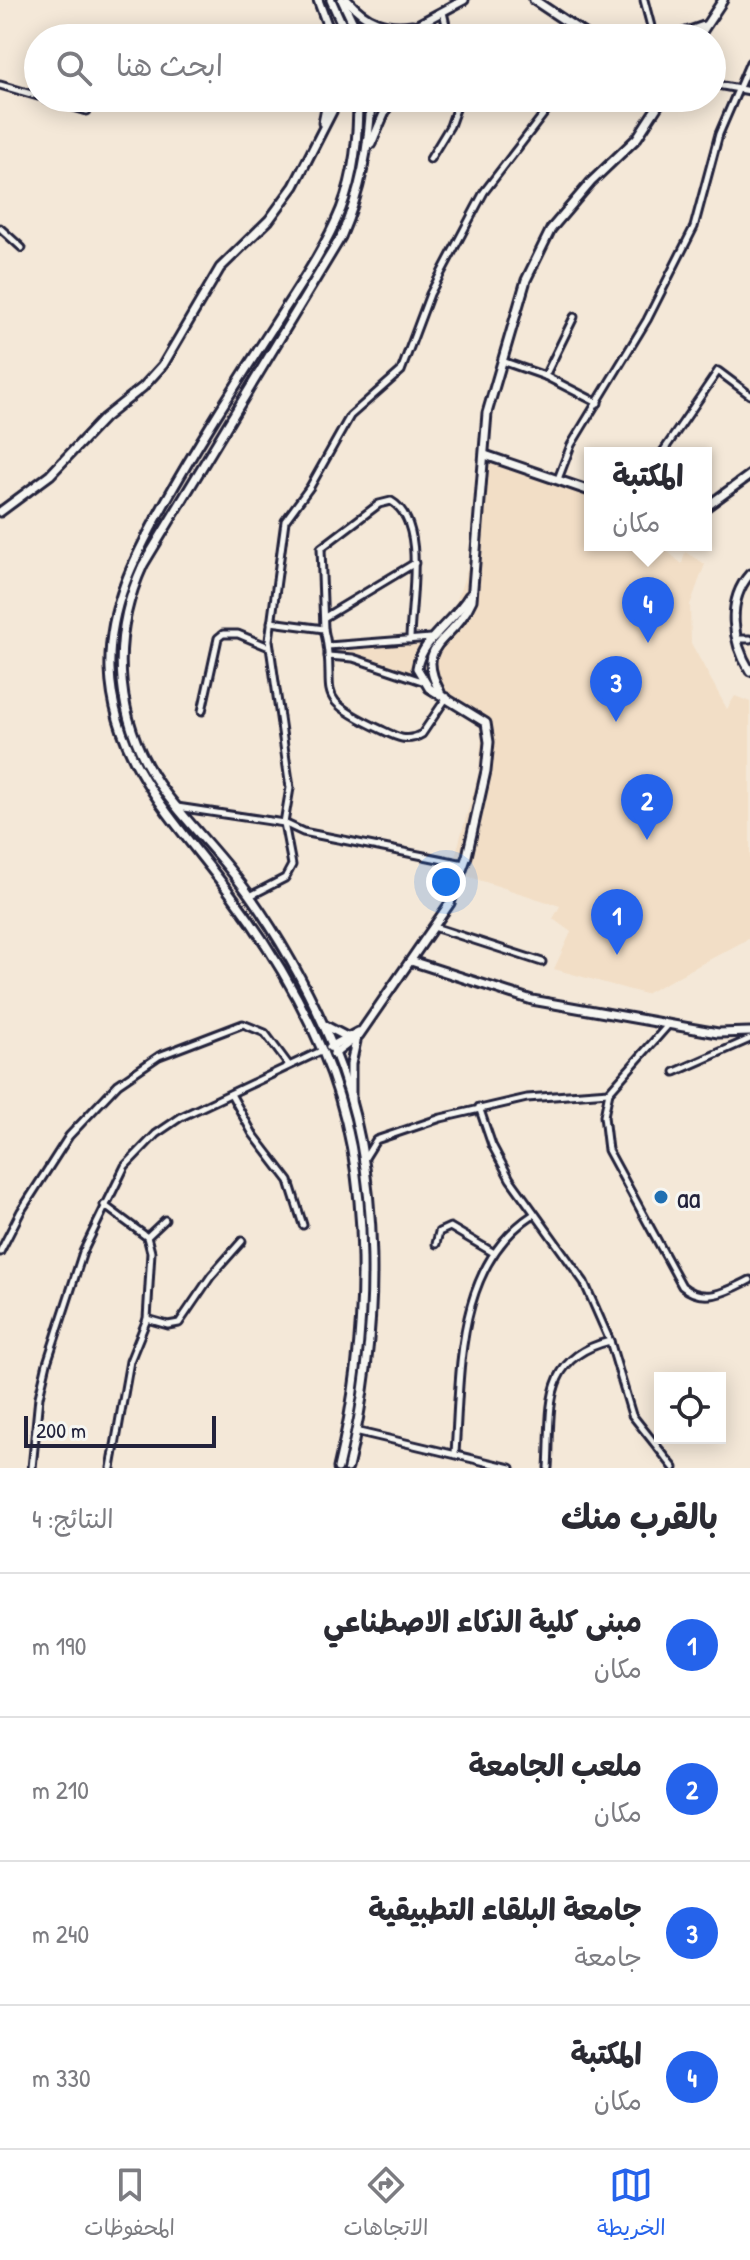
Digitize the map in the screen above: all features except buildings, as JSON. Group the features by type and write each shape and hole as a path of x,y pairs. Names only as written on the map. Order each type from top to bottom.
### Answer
{"main road":[{"path":"318,0 327,24"},
{"path":"331,0 342,24"},
{"path":"345,0 377,24"},
{"path":"345,0 354,24"},
{"path":"414,24 464,0"},
{"path":"705,24 723,0"},
{"path":"538,1 571,24"},
{"path":"322,133 326,112"},
{"path":"0,512 50,475 104,418 153,377 220,268 280,207 332,112"},
{"path":"338,1468 358,1337 361,1225 356,1174 324,1054 252,924 142,778 128,753 112,693 112,629 129,569 225,402 336,220 353,166 357,112"},
{"path":"348,1468 355,1431 372,1264 371,1218 363,1161 351,1110 333,1050 293,963 250,896 176,807 144,761 127,720 121,675 123,627 132,589 143,565 236,408 341,237 360,192 369,145 370,112"},
{"path":"369,145 385,112"},
{"path":"443,695 429,671 429,660 466,612 472,591 487,413 538,248 591,182 637,138 654,112"},
{"path":"225,402 236,408"},
{"path":"485,455 584,489"},
{"path":"712,503 750,475"},
{"path":"750,574 736,597 736,639 750,671"},
{"path":"324,1054 356,1035 365,1025 450,903 464,864 486,771 489,731 483,719 422,681 419,659 455,618 472,591"},
{"path":"411,961 532,1000 729,1034 750,1032"},
{"path":"322,1023 339,1035 356,1035"},
{"path":"351,1110 351,1064 356,1035"}],"street":[{"path":"644,0 650,24"},
{"path":"443,9 446,24"},
{"path":"558,479 571,445 647,320 694,227 719,134 750,62"},
{"path":"0,85 24,92"},
{"path":"726,87 750,91"},
{"path":"430,159 455,112"},
{"path":"250,896 275,884 290,872 292,857 284,823 290,788 270,647 283,531 289,513 310,487 350,416 401,371 430,294 484,192 544,112"},
{"path":"0,228 22,248"},
{"path":"545,376 574,317"},
{"path":"502,361 545,376 598,403"},
{"path":"666,447 718,371 750,395"},
{"path":"410,640 415,545 398,506 391,501 379,504 321,548 328,689 339,709 405,740 422,734 443,695"},
{"path":"325,617 415,563"},
{"path":"271,622 324,629"},
{"path":"202,711 218,638 230,632 270,647"},
{"path":"328,646 435,638"},
{"path":"736,639 750,639"},
{"path":"328,656 353,658 422,681"},
{"path":"176,807 284,823 303,832 464,864"},
{"path":"434,927 542,962"},
{"path":"669,1023 609,1092 604,1116 608,1150 682,1286 691,1293 708,1296 750,1280"},
{"path":"0,1252 21,1211 82,1119 138,1067 192,1042 243,1024 265,1033 288,1065"},
{"path":"675,1072 750,1039"},
{"path":"32,1468 39,1397 47,1363 83,1252 103,1205 125,1166 156,1134 181,1117 288,1065 324,1054"},
{"path":"363,1161 371,1145 379,1138 479,1107 527,1098 609,1092"},
{"path":"231,1094 253,1134 289,1181 303,1225"},
{"path":"479,1107 495,1153 534,1214 573,1263 610,1341 632,1415 674,1468"},
{"path":"103,1205 147,1237 151,1252 147,1319 130,1361 111,1468"},
{"path":"455,1453 461,1350 478,1286 494,1253 509,1232 534,1214"},
{"path":"147,1237 165,1220"},
{"path":"436,1244 439,1232 450,1227 494,1253"},
{"path":"147,1319 163,1324 179,1323 211,1276 242,1241"},
{"path":"548,1468 560,1372 572,1356 610,1341"},
{"path":"355,1431 511,1468"}],"shaded area":[{"path":"482,459 539,473 584,491 584,551 667,551 682,564 685,552 705,564 690,605 691,643 727,709 735,696 750,702 750,938 645,994 554,969 571,932 553,919 560,906 451,871 479,772 480,715 457,698 450,700 410,679 330,652 346,644 404,645 433,638 450,621 468,567"}],"place":[{"name":"المكتبة","path":"648,643"},
{"name":"جامعة البلقاء التطبيقية","path":"616,722"},
{"name":"ملعب الجامعة","path":"647,840"},
{"name":"مبنى كلية الذكاء الاصطناعي","path":"617,955"},
{"name":"aa","path":"661,1197"}]}
